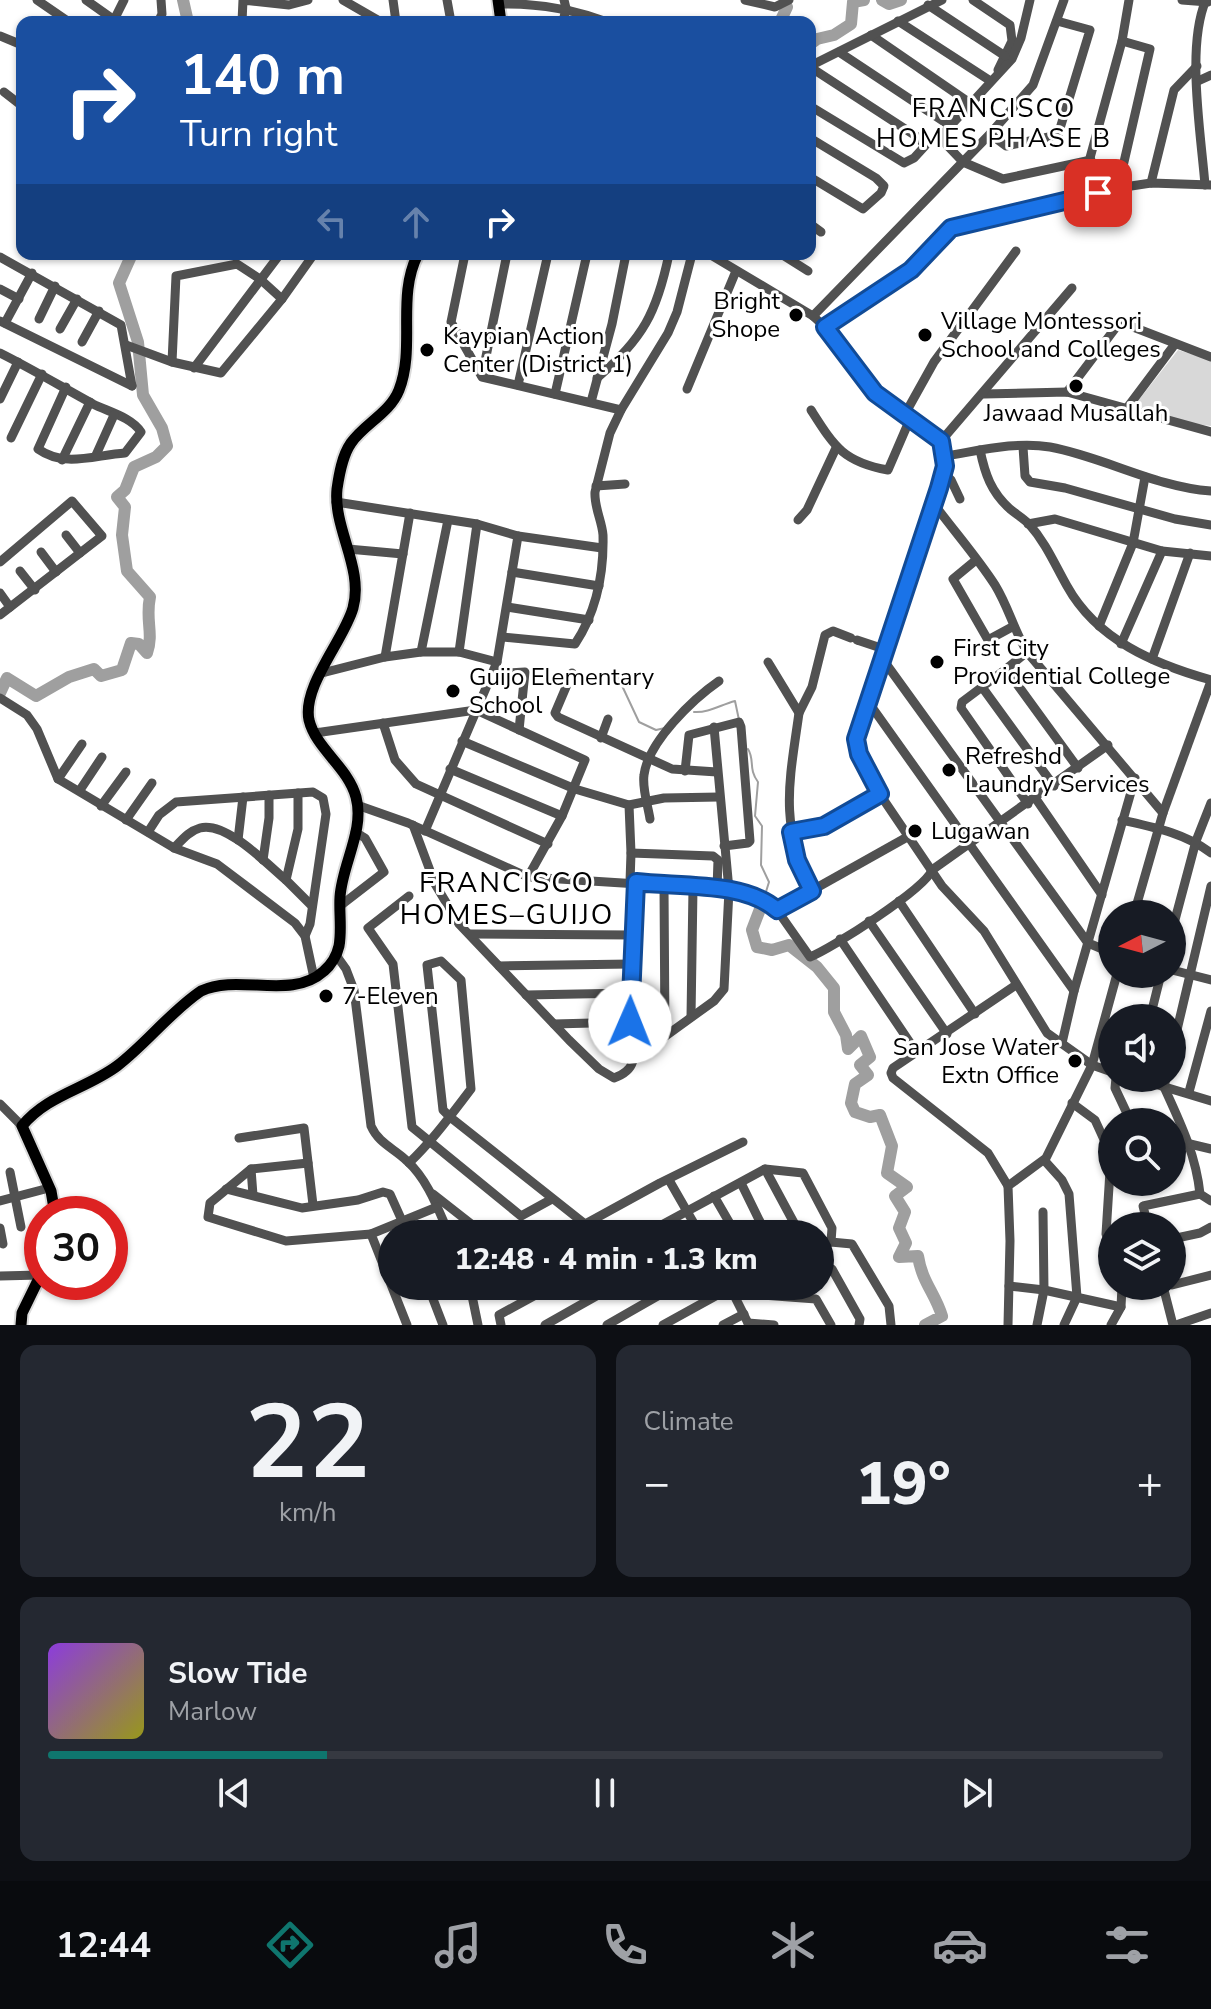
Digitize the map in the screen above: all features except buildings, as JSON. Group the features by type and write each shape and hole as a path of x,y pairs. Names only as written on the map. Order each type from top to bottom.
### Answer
{"main road":[{"path":"51,1196 22,1126 34,1111 119,1065 201,991 213,985 291,985 314,978 336,955 340,906 355,832 357,805 348,778 309,721 309,709 354,605 348,549 336,502 343,459 350,444 398,393 406,368 408,287 415,260"},
{"path":"21,1325 22,1313 28,1300"}],"street":[{"path":"37,0 60,16"},
{"path":"243,0 289,5 308,0"},
{"path":"343,0 371,16"},
{"path":"745,0 775,7 789,0"},
{"path":"816,63 942,0"},
{"path":"839,52 946,123 996,72 1012,41 1010,25 973,0"},
{"path":"1030,0 1021,38 1012,59 941,139 963,162 1003,179 1091,160"},
{"path":"813,316 990,134 1033,85 1064,0"},
{"path":"1079,198 1122,41 1129,0"},
{"path":"825,327 911,270 951,228 1118,188 1151,183 1208,185 1207,145 1200,115 1197,66 1200,14 1207,2 1182,0"},
{"path":"91,1 110,16"},
{"path":"498,2 565,4 593,16"},
{"path":"928,5 1005,56"},
{"path":"898,21 989,80"},
{"path":"990,134 1006,146 1058,135 1090,30 1057,21"},
{"path":"871,35 967,101"},
{"path":"1118,188 1150,49 1122,41"},
{"path":"1151,183 1174,90 1197,66"},
{"path":"816,70 919,138 925,146 914,158 904,163 816,110"},
{"path":"1198,81 1211,75"},
{"path":"1200,115 1211,110"},
{"path":"816,142 884,186 881,193 863,209 816,181"},
{"path":"816,228 821,232"},
{"path":"811,410 836,448 867,466 888,470 934,362 1016,251"},
{"path":"0,257 32,273 121,325 133,347 132,386 2,322 19,299 32,273"},
{"path":"194,368 275,260"},
{"path":"133,347 172,362 221,373 310,260"},
{"path":"464,260 451,322 482,377 621,410"},
{"path":"482,377 506,260"},
{"path":"518,385 547,260"},
{"path":"555,394 586,260"},
{"path":"591,402 625,260"},
{"path":"597,378 623,356 647,322 661,294 668,260"},
{"path":"503,637 575,644 589,620 599,586 603,532 595,502 596,486 610,433 668,333 677,312 690,260"},
{"path":"719,260 813,316 825,327 875,393 941,441 945,456 944,473 856,739 859,754 880,794 942,886 984,931 1047,1033 1098,1067"},
{"path":"791,260 808,271"},
{"path":"172,362 176,276 237,264 282,299"},
{"path":"687,389 736,271"},
{"path":"39,319 55,286"},
{"path":"941,441 1072,288"},
{"path":"0,289 19,299"},
{"path":"60,329 77,299"},
{"path":"82,342 99,311"},
{"path":"1067,392 1120,322 1211,357"},
{"path":"1127,408 1175,344"},
{"path":"0,353 66,387 114,415 135,423 141,432 125,453 71,461 48,456 38,449 66,387"},
{"path":"0,399 18,362"},
{"path":"11,438 42,374"},
{"path":"984,394 1067,392 1211,432"},
{"path":"62,460 90,402"},
{"path":"96,455 114,415"},
{"path":"1023,447 1025,476 1030,482 1211,525"},
{"path":"945,456 980,450 1048,447 1145,477 1211,491"},
{"path":"798,520 807,510 836,448"},
{"path":"980,450 986,477 995,493 1028,524 1056,562 1078,604 1099,626 1121,644 1152,659 1211,680 1163,813 1138,900"},
{"path":"944,473 960,499"},
{"path":"1099,626 1133,543 1145,477"},
{"path":"596,486 625,484"},
{"path":"0,562 72,501 102,536 0,615"},
{"path":"336,502 477,524 518,536 602,548"},
{"path":"934,504 994,582 1006,604 1012,627 1027,652 1163,813"},
{"path":"385,657 410,513"},
{"path":"1028,524 1055,519 1162,551 1211,556"},
{"path":"421,652 448,520"},
{"path":"459,652 477,524"},
{"path":"66,535 80,553"},
{"path":"425,831 497,662 518,536"},
{"path":"348,549 403,554"},
{"path":"1121,644 1162,551"},
{"path":"41,552 56,572"},
{"path":"1152,659 1190,553"},
{"path":"976,560 953,579 988,640 992,641 1012,627"},
{"path":"20,571 35,590"},
{"path":"512,572 599,586"},
{"path":"0,593 10,607"},
{"path":"507,607 589,620"},
{"path":"812,891 797,860 787,799 799,713 812,687 825,635 833,631 885,655 1088,943 1098,947"},
{"path":"322,673 385,657 421,652 459,652 497,662"},
{"path":"1027,652 962,702 961,708 1102,895"},
{"path":"768,662 799,713"},
{"path":"1006,669 1078,768"},
{"path":"493,674 525,672 519,730"},
{"path":"572,673 555,714 672,769 717,772"},
{"path":"650,819 643,777 649,758 680,715 719,681"},
{"path":"982,687 1054,786"},
{"path":"1,699 27,715 37,729 58,779 174,848 217,864 295,923 305,936 314,978"},
{"path":"869,703 1074,991"},
{"path":"315,733 476,710 585,760 562,816 528,877"},
{"path":"601,738 608,719"},
{"path":"685,771 689,735 737,722 741,727 750,841 724,846"},
{"path":"383,723 388,746 403,772 416,784 548,844"},
{"path":"413,825 435,884 449,910 554,1024 599,1069 614,1078 631,1068 635,1058 714,1001 724,989 729,890 714,727"},
{"path":"462,741 575,789 629,805 684,797 719,797"},
{"path":"58,779 82,744"},
{"path":"357,805 413,825 528,877 633,882 729,890 758,896 777,910 810,957 899,901 930,877 932,870 1108,745"},
{"path":"80,790 102,757"},
{"path":"450,769 562,816"},
{"path":"101,806 126,772"},
{"path":"1062,1043 1135,778"},
{"path":"126,820 152,783"},
{"path":"148,832 159,815 176,802 313,792 323,798 326,814 310,924 305,936"},
{"path":"286,880 298,829 298,793"},
{"path":"791,832 824,826 880,794"},
{"path":"263,860 269,795"},
{"path":"238,840 243,797"},
{"path":"1180,900 1196,841 1211,803"},
{"path":"629,805 634,935 630,1022 635,1058"},
{"path":"1122,820 1159,828 1196,841 1211,853"},
{"path":"174,848 191,831 204,827 216,828 238,840 263,860 312,906"},
{"path":"340,906 384,872 365,838 355,832"},
{"path":"777,910 909,836"},
{"path":"631,853 717,857 717,889"},
{"path":"664,886 665,1036"},
{"path":"1182,1004 1211,886"},
{"path":"691,1017 693,888"},
{"path":"409,896 368,928 393,964 412,1127 521,1216 552,1199"},
{"path":"899,901 975,1014"},
{"path":"869,921 947,1034"},
{"path":"471,934 634,935"},
{"path":"840,939 917,1053"},
{"path":"336,955 346,969 354,990 371,1126 383,1145 409,1163 429,1191 443,1220"},
{"path":"409,1163 431,1143 450,1117 471,1089 461,980 441,961 427,965 443,1110 450,1117 580,1220"},
{"path":"499,966 631,964"},
{"path":"1186,973 1211,980"},
{"path":"1008,1325 1008,1186 988,1153 893,1078 891,1073 893,1068 1016,985"},
{"path":"1008,1186 1044,1160 1092,1065 1113,988"},
{"path":"526,995 630,993"},
{"path":"1189,1092 1211,1011"},
{"path":"554,1024 630,1022"},
{"path":"1186,1091 1211,1101"},
{"path":"1169,1092 1190,1144 1200,1194"},
{"path":"1072,1103 1095,1120 1111,1155 1107,1212"},
{"path":"0,1104 22,1126"},
{"path":"239,1138 304,1128 313,1205"},
{"path":"593,1220 743,1142"},
{"path":"1190,1144 1211,1149"},
{"path":"1044,1160 1062,1180 1069,1194 1077,1297 1064,1325"},
{"path":"308,1163 251,1169 210,1203 208,1217 286,1241 378,1231"},
{"path":"251,1169 253,1195"},
{"path":"765,1169 792,1220"},
{"path":"671,1220 765,1169 803,1173 828,1220"},
{"path":"10,1172 21,1227"},
{"path":"669,1180 693,1220"},
{"path":"741,1183 759,1220"},
{"path":"0,1201 49,1188"},
{"path":"226,1189 302,1208 358,1200 383,1192 390,1194 402,1220 437,1207"},
{"path":"429,1191 466,1220"},
{"path":"1144,1212 1143,1206 1200,1194 1211,1201"},
{"path":"714,1196 728,1220"},
{"path":"1037,1325 1044,1290 1043,1212"},
{"path":"1186,1236 1211,1227"},
{"path":"0,1228 3,1244"},
{"path":"371,1234 407,1325"},
{"path":"834,1242 852,1244 889,1306 891,1325"},
{"path":"834,1273 860,1319 859,1325"},
{"path":"0,1276 24,1275"},
{"path":"1186,1281 1211,1275"},
{"path":"1009,1286 1044,1290 1121,1307"},
{"path":"433,1300 443,1325"},
{"path":"474,1300 478,1325"},
{"path":"501,1325 499,1315 526,1300"},
{"path":"545,1325 589,1300"},
{"path":"607,1325 651,1300"},
{"path":"663,1325 710,1300"},
{"path":"736,1300 747,1321"},
{"path":"817,1300 831,1325"},
{"path":"1111,1325 1121,1300"},
{"path":"1170,1300 1175,1325 1211,1313"},
{"path":"723,1325 747,1321 774,1325"}],"shaded area":[{"path":"1178,350 1211,360 1211,426 1181,422 1134,406"}],"waterway":[{"path":"183,0 187,16"},
{"path":"816,40 834,35 851,24 853,2 864,0"},
{"path":"882,0 889,4 901,0"},
{"path":"783,16 787,7"},
{"path":"0,693 7,678 36,696 69,677 94,669 101,676 122,670 131,643 139,644 147,653 150,597 127,571 122,535 125,507 117,497 125,490 134,467 156,457 167,446 162,428 143,395 138,342 119,283 129,260"},
{"path":"617,675 639,722 656,730 665,728"},
{"path":"694,712 735,701 739,720"},
{"path":"748,749 758,782 755,816 762,826 761,865 769,882 765,895"},
{"path":"762,904 752,930 757,947 772,950 789,945 817,967 834,988 834,1012 846,1035 848,1049 861,1036 870,1057 860,1065 868,1075 855,1084 851,1103 855,1112 870,1117 880,1115 892,1146 887,1173 907,1187 895,1196 905,1212 899,1228 906,1243 899,1257 918,1256 922,1273 942,1316 925,1325"}],"place":[{"name":"Bright Shope","path":"796,315"},
{"name":"Village Montessori School and Colleges","path":"925,335"},
{"name":"Kaypian Action Center (District 1)","path":"427,350"},
{"name":"Jawaad Musallah","path":"1076,386"},
{"name":"First City Providential College","path":"937,662"},
{"name":"Guijo Elementary School","path":"453,691"},
{"name":"Refreshd Laundry Services","path":"949,770"},
{"name":"Lugawan","path":"915,831"},
{"name":"7-Eleven","path":"326,996"},
{"name":"San Jose Water Extn Office","path":"1075,1061"}],"district":[{"name":"FRANCISCO HOMES PHASE B","path":"994,123"},
{"name":"FRANCISCO HOMES–GUIJO","path":"507,898"}],"route":[{"path":"630,1022 636,882 732,890 758,896 777,910 812,891 797,860 791,832 824,826 880,794 859,754 856,739 939,488 945,456 941,441 875,393 825,327 911,270 951,228 1098,193"}]}
